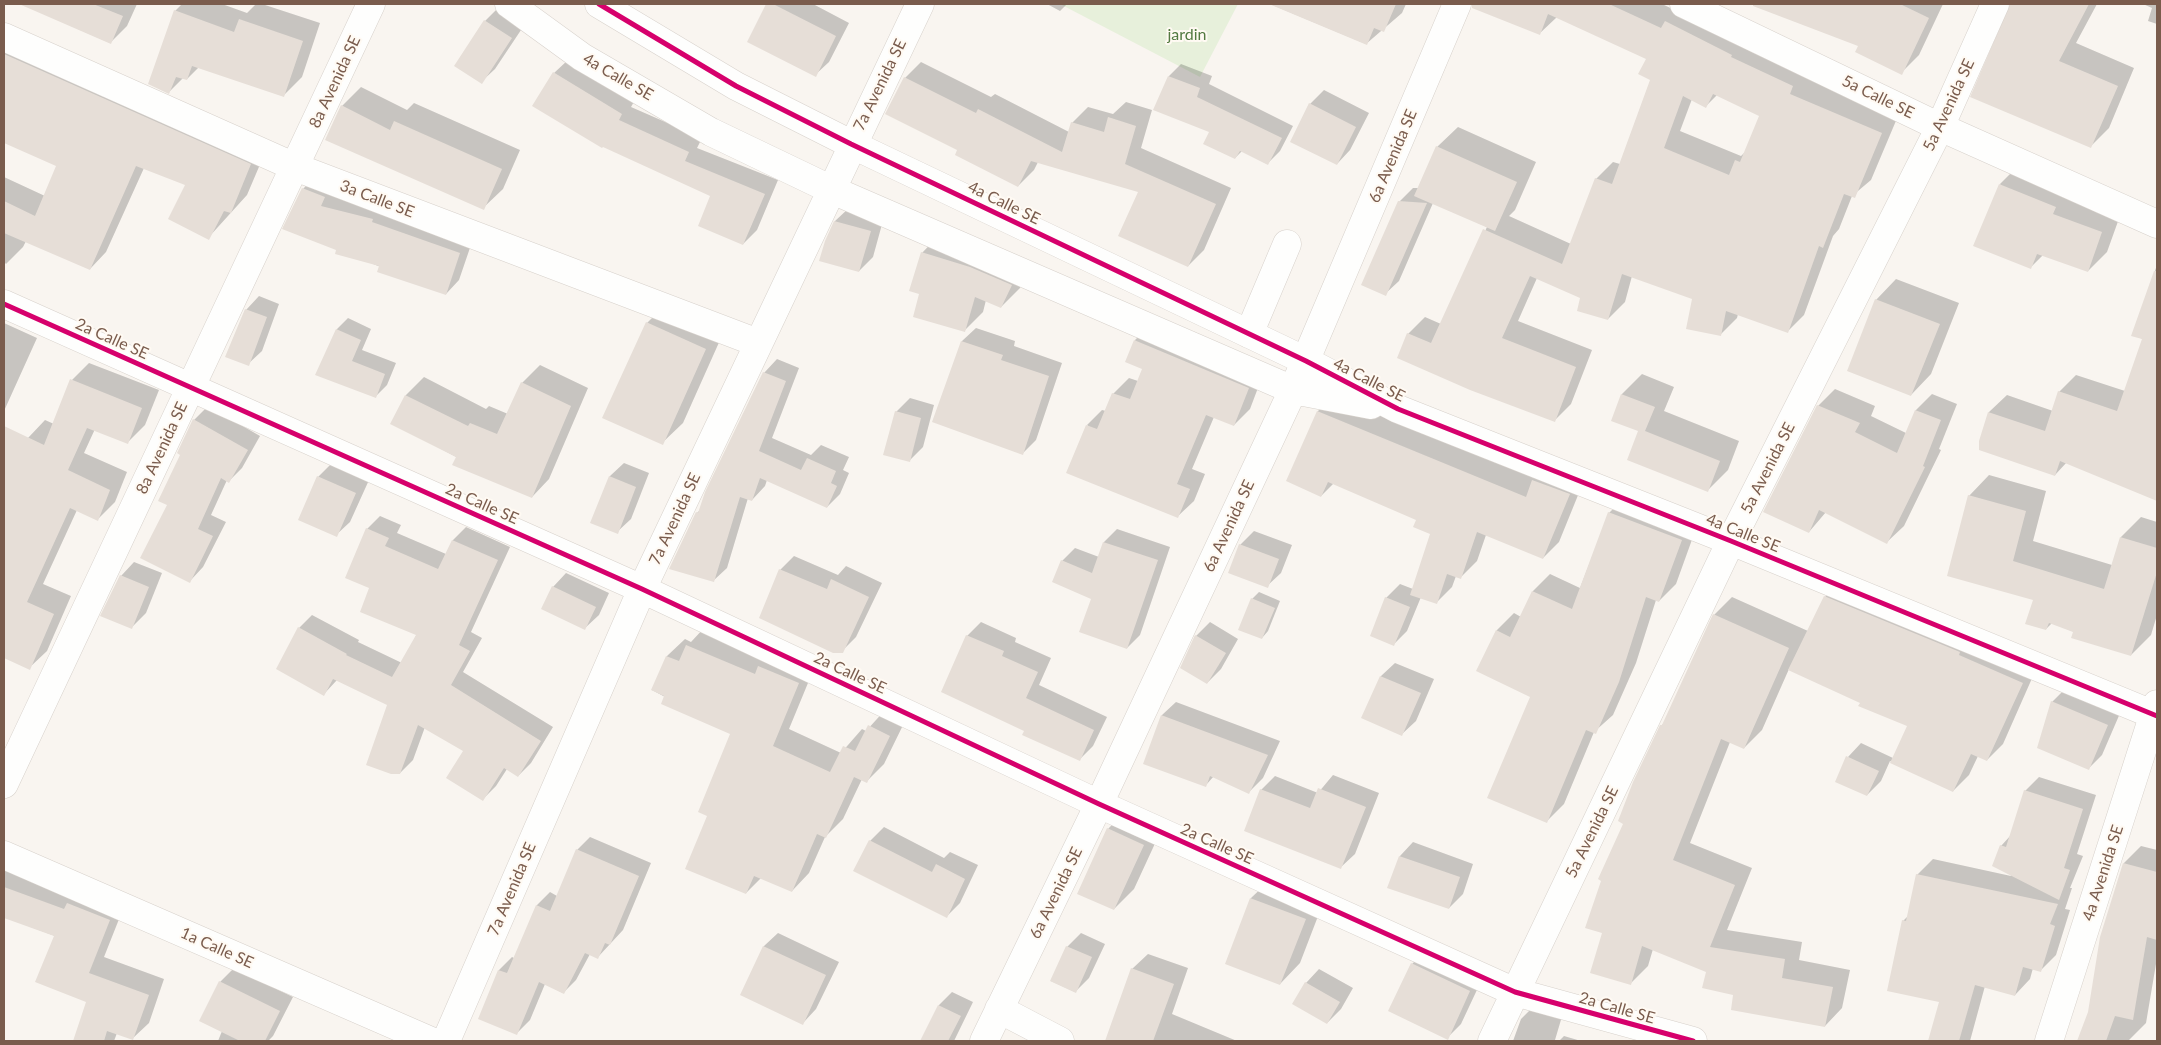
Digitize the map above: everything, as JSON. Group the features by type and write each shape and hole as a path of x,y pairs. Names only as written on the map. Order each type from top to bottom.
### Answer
{"street":[{"name":"8a Avenida SE","path":"4,784 371,4"},
{"name":"4a Calle SE","path":"509,4 582,57 711,132 830,189 1293,390 1398,409"},
{"name":"4a Calle SE","path":"599,4 736,86 852,144 1306,361 1398,409 2156,712"},
{"name":"7a Avenida SE","path":"446,1041 642,589 830,189 920,4"},
{"name":"6a Avenida SE","path":"984,1041 1099,804 1293,390 1457,4"},
{"name":"5a Calle SE","path":"1684,4 1940,127 2157,224"},
{"name":"5a Avenida SE","path":"1492,1041 1731,541 1940,127 1995,4"},
{"name":"3a Calle SE","path":"4,37 294,167 758,343"},
{"path":"1249,334 1287,244"},
{"name":"2a Calle SE","path":"4,304 642,589 1099,804 1515,992 1693,1041"},
{"name":"4a Avenida SE","path":"2049,1041 2156,712"},
{"name":"1a Calle SE","path":"4,855 431,1041"},
{"path":"999,1009 1060,1041"}],"green space":[{"name":"jardin","path":"1060,4 1238,4 1200,77"}],"building":[{"path":"19,4 93,4 123,16 111,44"},
{"path":"766,4 773,4 836,36 816,77 747,42"},
{"path":"1269,4 1396,4 1384,32 1374,28 1367,45"},
{"path":"1472,4 1609,4 1661,28 1665,21 1732,55 1731,57 1793,86 1790,94 1882,133 1855,198 1844,194 1823,248 1819,246 1788,333 1726,311 1721,336 1686,329 1692,299 1622,274 1608,320 1577,311 1580,298 1530,276 1502,338 1576,367 1555,422 1470,390 1397,358 1407,333 1431,343 1483,229 1562,264 1595,178 1612,184 1650,80 1638,74 1646,59 1548,14 1540,35 1472,8","holes":["1713,94 1759,116 1740,162 1735,160 1729,175 1664,148 1683,96 1706,108"]},
{"path":"1753,4 1900,4 1929,18 1902,75 1855,52 1858,46 1753,6"},
{"path":"2010,4 2089,4 2059,61 2118,86 2091,148 1970,97"},
{"path":"174,10 234,32 239,19 303,41 284,97 192,66 187,80 176,77 169,94 148,84"},
{"path":"484,20 512,38 482,84 454,66"},
{"path":"4,54 251,164 231,213 224,211 209,240 168,219 185,185 136,166 90,270 4,233 4,201 35,216 56,166 4,143"},
{"path":"553,72 622,114 619,120 689,152 685,161 765,194 743,245 698,226 710,196 602,148 532,106"},
{"path":"1168,76 1200,88 1197,97 1282,138 1268,165 1240,151 1235,159 1203,144 1209,132 1153,110"},
{"path":"904,77 976,113 978,109 1062,152 1071,122 1104,132 1108,117 1136,126 1125,164 1216,204 1188,267 1118,236 1138,192 1031,161 1018,187 955,155 957,150 885,114"},
{"path":"1309,103 1356,127 1337,165 1290,142"},
{"path":"341,105 390,130 394,121 502,169 484,210 325,140"},
{"path":"1436,146 1517,182 1495,231 1414,196"},
{"path":"1999,184 2056,207 2053,214 2102,232 2088,272 2037,254 2031,269 1973,246"},
{"path":"302,188 325,197 321,206 373,219 372,222 460,253 446,295 377,272 379,266 335,254 336,250 282,229"},
{"path":"1398,201 1427,203 1386,296 1361,285"},
{"path":"834,221 871,231 859,272 819,261"},
{"path":"921,252 970,267 1012,285 1001,308 975,297 965,332 913,317 919,294 909,291"},
{"path":"2154,271 2157,271 2157,501 2060,461 2055,476 1979,450 1979,441 1988,412 2045,431 2058,391 2117,411 2142,339 2131,336"},
{"path":"1875,299 1940,324 1911,396 1847,371"},
{"path":"245,309 267,317 249,366 225,357"},
{"path":"646,322 706,349 663,445 602,418"},
{"path":"336,329 361,340 352,361 385,374 376,398 315,375"},
{"path":"1134,340 1249,388 1234,426 1206,415 1177,484 1190,489 1178,518 1066,473 1086,425 1097,429 1112,393 1130,399 1142,369 1125,362"},
{"path":"961,341 1003,355 1001,360 1049,376 1023,455 932,422"},
{"path":"763,372 786,381 759,451 801,470 807,458 836,471 831,483 837,486 827,508 760,478 752,501 740,497 714,582 669,569 696,512 698,513 705,492"},
{"path":"70,379 142,408 128,444 87,428 68,470 110,490 98,521 70,508 27,602 54,614 30,670 4,658 4,426 44,445"},
{"path":"521,382 571,406 532,498 452,465 456,457 390,424 405,395 468,426 470,423 497,434"},
{"path":"1621,394 1655,407 1645,431 1720,461 1708,492 1627,460 1638,431 1611,421"},
{"path":"1817,405 1860,423 1855,432 1897,453 1915,410 1941,420 1923,466 1925,467 1887,544 1819,510 1809,533 1763,512"},
{"path":"895,411 921,418 910,462 883,455"},
{"path":"1317,411 1526,497 1532,480 1570,494 1543,559 1477,532 1461,579 1447,574 1437,604 1410,595 1430,534 1413,527 1416,520 1328,482 1321,497 1286,481"},
{"path":"193,419 248,450 229,483 221,478 198,529 213,536 190,583 140,558 167,505 158,501 180,455 177,453"},
{"path":"317,476 356,493 337,537 298,520"},
{"path":"609,476 636,487 618,534 590,523"},
{"path":"1968,495 2026,511 2013,561 2104,589 2120,537 2157,548 2157,572 2131,656 2071,638 2073,632 2049,623 2046,630 2025,624 2033,600 1947,576"},
{"path":"1608,512 1682,540 1659,602 1646,597 1619,682 1596,734 1586,730 1547,823 1487,798 1530,697 1476,671 1496,630 1510,637 1532,591 1572,609"},
{"path":"366,528 389,538 385,546 438,569 452,540 498,560 459,645 470,651 451,685 541,741 518,777 504,768 483,801 446,778 463,751 418,725 400,774 391,774 366,765 387,705 333,679 324,696 276,669 298,627 346,655 392,677 416,635 360,612 369,588 345,578"},
{"path":"1103,542 1158,560 1127,649 1079,632 1091,599 1052,582 1061,560 1092,573"},
{"path":"1239,544 1279,559 1268,588 1228,573"},
{"path":"779,569 827,589 831,579 869,597 843,653 833,653 759,618"},
{"path":"120,575 149,587 132,629 100,616"},
{"path":"552,586 596,607 585,630 541,609"},
{"path":"1824,596 1960,652 1959,655 2023,683 1987,761 1971,754 1953,792 1890,763 1907,726 1858,706 1860,703 1788,670"},
{"path":"1385,597 1410,607 1394,646 1370,636"},
{"path":"1251,598 1275,608 1262,639 1238,630"},
{"path":"1713,614 1789,648 1744,749 1721,739 1673,860 1735,885 1710,947 1785,959 1782,978 1833,987 1825,1027 1731,1010 1733,995 1702,988 1706,972 1642,946 1631,985 1590,973 1602,933 1585,928 1601,881 1598,879 1623,824 1618,821 1633,782 1660,725 1662,725"},
{"path":"966,635 1004,651 1002,656 1038,672 1026,698 1094,730 1080,761 1022,735 1024,731 941,692"},
{"path":"1195,635 1226,653 1207,684 1180,668"},
{"path":"686,645 755,674 758,666 799,683 773,746 830,772 843,746 855,751 868,725 890,736 867,783 854,777 826,838 817,834 792,892 754,876 746,894 685,869 707,816 698,812 730,734 661,704 664,696 651,690 666,656 679,661"},
{"path":"1380,676 1421,693 1402,736 1361,718"},
{"path":"2051,701 2108,725 2089,770 2037,748"},
{"path":"1161,715 1268,755 1249,794 1210,776 1206,787 1143,764"},
{"path":"1846,756 1879,771 1867,796 1835,782"},
{"path":"1318,788 1366,807 1341,869 1244,831 1260,789 1310,808"},
{"path":"2024,790 2083,809 2064,868 2070,870 2059,900 1992,866 2000,845 2006,847"},
{"path":"1107,828 1144,845 1114,910 1077,894"},
{"path":"869,840 932,872 936,864 965,879 947,918 853,871"},
{"path":"576,849 639,876 610,945 605,943 598,959 585,953 564,994 539,982 517,1035 478,1019 498,970 507,973 536,905 550,911"},
{"path":"1399,856 1460,877 1449,909 1387,888"},
{"path":"2123,863 2157,872 2157,940 2147,937 2133,1020 2115,1016 2106,1041 2077,1041 2088,1012 2100,937"},
{"path":"1916,874 2058,904 2050,924 2055,926 2041,972 2023,967 2015,996 1975,985 1959,1041 1928,1041 1939,1002 1887,991 1902,920 1906,921"},
{"path":"4,887 64,909 67,903 110,920 89,973 149,995 133,1040 107,1031 104,1041 73,1041 86,1002 35,982 54,936 4,918"},
{"path":"1250,898 1306,919 1280,985 1225,964"},
{"path":"763,946 826,975 803,1025 740,995"},
{"path":"1066,946 1092,957 1076,993 1050,981"},
{"path":"1411,963 1470,991 1448,1040 1388,1011"},
{"path":"1131,968 1174,984 1153,1041 1105,1041"},
{"path":"219,981 280,1011 265,1041 240,1041 199,1021"},
{"path":"1305,982 1340,1002 1327,1024 1292,1004"},
{"path":"938,1005 961,1016 948,1041 920,1041"}],"cycle path":[{"path":"599,4 736,86 851,144 1306,361 1398,409 1731,541 2157,716"},
{"path":"4,304 642,589 1099,804 1515,992 1693,1041"}]}
